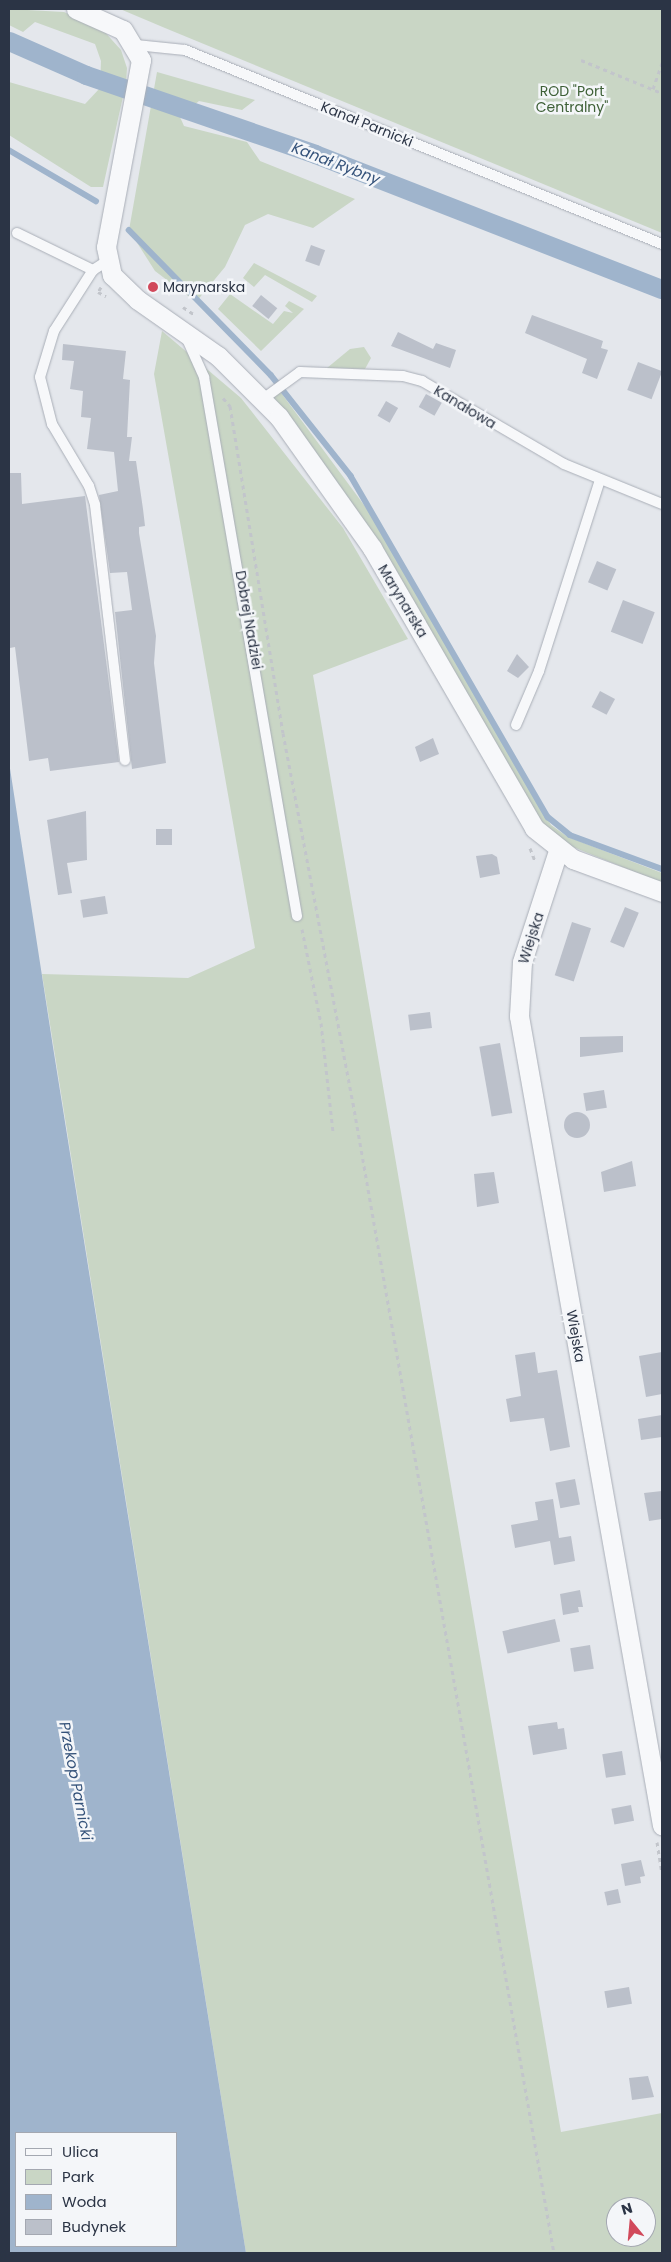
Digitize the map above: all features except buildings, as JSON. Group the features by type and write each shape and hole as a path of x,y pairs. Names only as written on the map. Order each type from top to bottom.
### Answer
{"street":[{"path":"76,9 115,24 136,45 140,79 107,241 100,265"},
{"name":"Marynarska","path":"100,265 126,290 218,356 266,396 372,548 523,812 558,851 662,892"},
{"name":"Wiejska","path":"558,851 522,962 520,1016 662,1825"}],"lane":[{"name":"Kanał Parnicki","path":"136,45 185,50 662,244"},
{"path":"18,232 100,265 46,346 40,377 52,424 89,486 95,505 125,760"},
{"name":"Dobrej Nadziei","path":"182,329 204,377 298,916"},
{"name":"Kanałowa","path":"266,396 287,378 312,371 386,374 422,381 523,442 600,480 662,504"},
{"path":"516,725 539,671 600,480"}],"path":[{"path":"581,60 662,93"},
{"path":"652,89 662,63"},
{"path":"98,292 114,301"},
{"path":"181,305 195,315"},
{"path":"204,377 230,406 283,733 355,1112 554,2253"},
{"path":"526,840 537,870"},
{"path":"298,916 321,1023 333,1131"}],"green space":[{"path":"9,9 64,12 103,30 121,50 127,68 126,83 103,187 91,187 9,135 9,82 85,104 100,88 101,61 95,44 35,22 23,32 9,25"},
{"name":"ROD \"Port Centralny\"","path":"120,9 662,9 662,233 165,28"},
{"path":"157,72 255,100 242,110 199,101 180,117 184,126 247,142 260,161 355,199 313,228 268,214 245,225 225,267 196,302 155,271 129,230"},
{"path":"254,263 317,296 312,302 265,275 254,287 243,278"},
{"path":"230,294 273,324 284,311 293,313 285,306 289,301 304,309 261,351 218,309"},
{"path":"162,331 241,398 343,528 408,639 313,675 561,2132 662,2113 662,2253 246,2253 42,974 188,978 255,948 154,374"},
{"path":"364,347 371,358 365,369 327,368 350,349"},
{"path":"279,390 378,524 551,825 568,837 662,873 662,883 563,843 543,824 384,551 272,395"}],"water":[{"name":"Przekop Parnicki","path":"9,762 53,1047 246,2253 9,2253"}],"waterway":[{"name":"Kanał Rybny","path":"9,41 86,75 315,154 662,289"},
{"path":"9,150 96,201"},
{"path":"129,230 271,375 351,476 548,817 570,835 662,869"}],"place":[{"name":"Marynarska","path":"153,287"}]}
